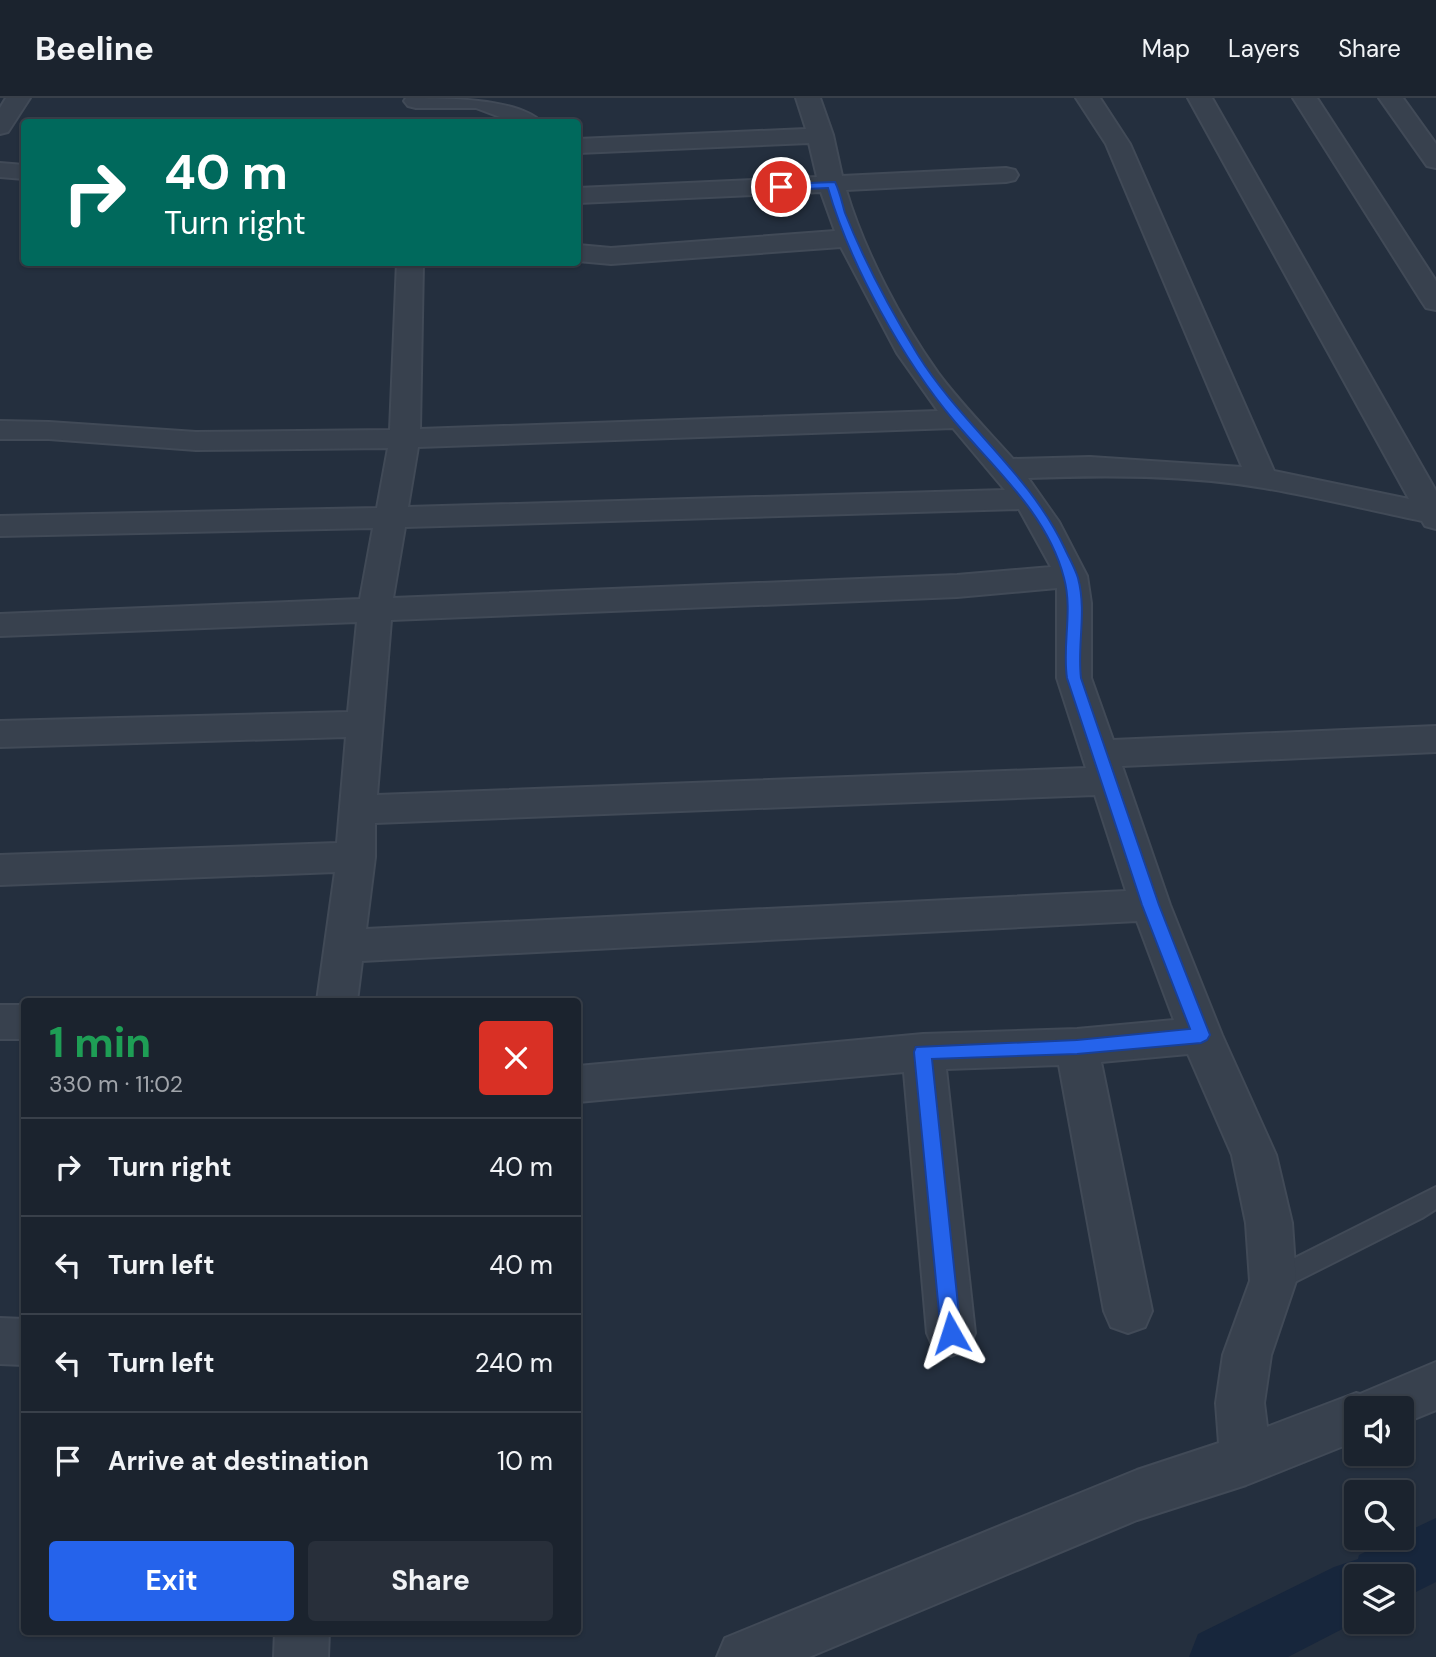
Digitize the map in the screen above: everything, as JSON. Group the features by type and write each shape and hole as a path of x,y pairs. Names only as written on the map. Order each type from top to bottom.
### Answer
{"street":[{"path":"0,127 18,98"},
{"path":"416,107 463,98 490,101 525,119"},
{"path":"808,98 821,135 840,212 913,356 959,419 1017,484 1050,530 1071,576 1075,618 1071,655 1074,678 1150,905 1201,1035 1254,1155 1269,1223 1273,1281 1247,1355 1240,1403 1246,1460"},
{"path":"1088,98 1118,144 1262,478"},
{"path":"1200,98 1435,515"},
{"path":"1305,98 1436,302"},
{"path":"1391,98 1436,161"},
{"path":"581,146 821,135"},
{"path":"0,170 21,172"},
{"path":"581,196 1006,175"},
{"path":"581,253 611,256 852,237"},
{"path":"337,998 356,857 357,810 375,608 405,437 410,266"},
{"path":"0,430 97,433 144,440 194,441 959,419"},
{"path":"0,526 389,518 1017,484 1090,466 1167,469 1262,478 1435,515"},
{"path":"0,625 957,586 1071,576"},
{"path":"0,734 365,724"},
{"path":"357,810 1104,768 1436,739"},
{"path":"0,870 356,857"},
{"path":"343,946 1150,905"},
{"path":"0,1022 21,1022"},
{"path":"581,1084 923,1052 1077,1047 1201,1035"},
{"path":"1077,1047 1128,1311"},
{"path":"923,1052 951,1333"},
{"path":"0,1341 21,1342"},
{"path":"1411,1396 1436,1386"},
{"path":"744,1657 1138,1495 1246,1460 1344,1422"},
{"path":"301,1657 302,1635"}],"lane":[{"path":"1273,1281 1414,1211 1436,1197"}],"waterway":[{"path":"1407,1564 1436,1549"},
{"path":"1221,1657 1344,1595"}],"route":[{"path":"781,187 832,185 840,212 873,282 913,356 959,419 1006,469 1050,530 1071,576 1075,628 1071,655 1074,678 1150,905 1201,1035 1077,1047 923,1052 951,1333"}]}
